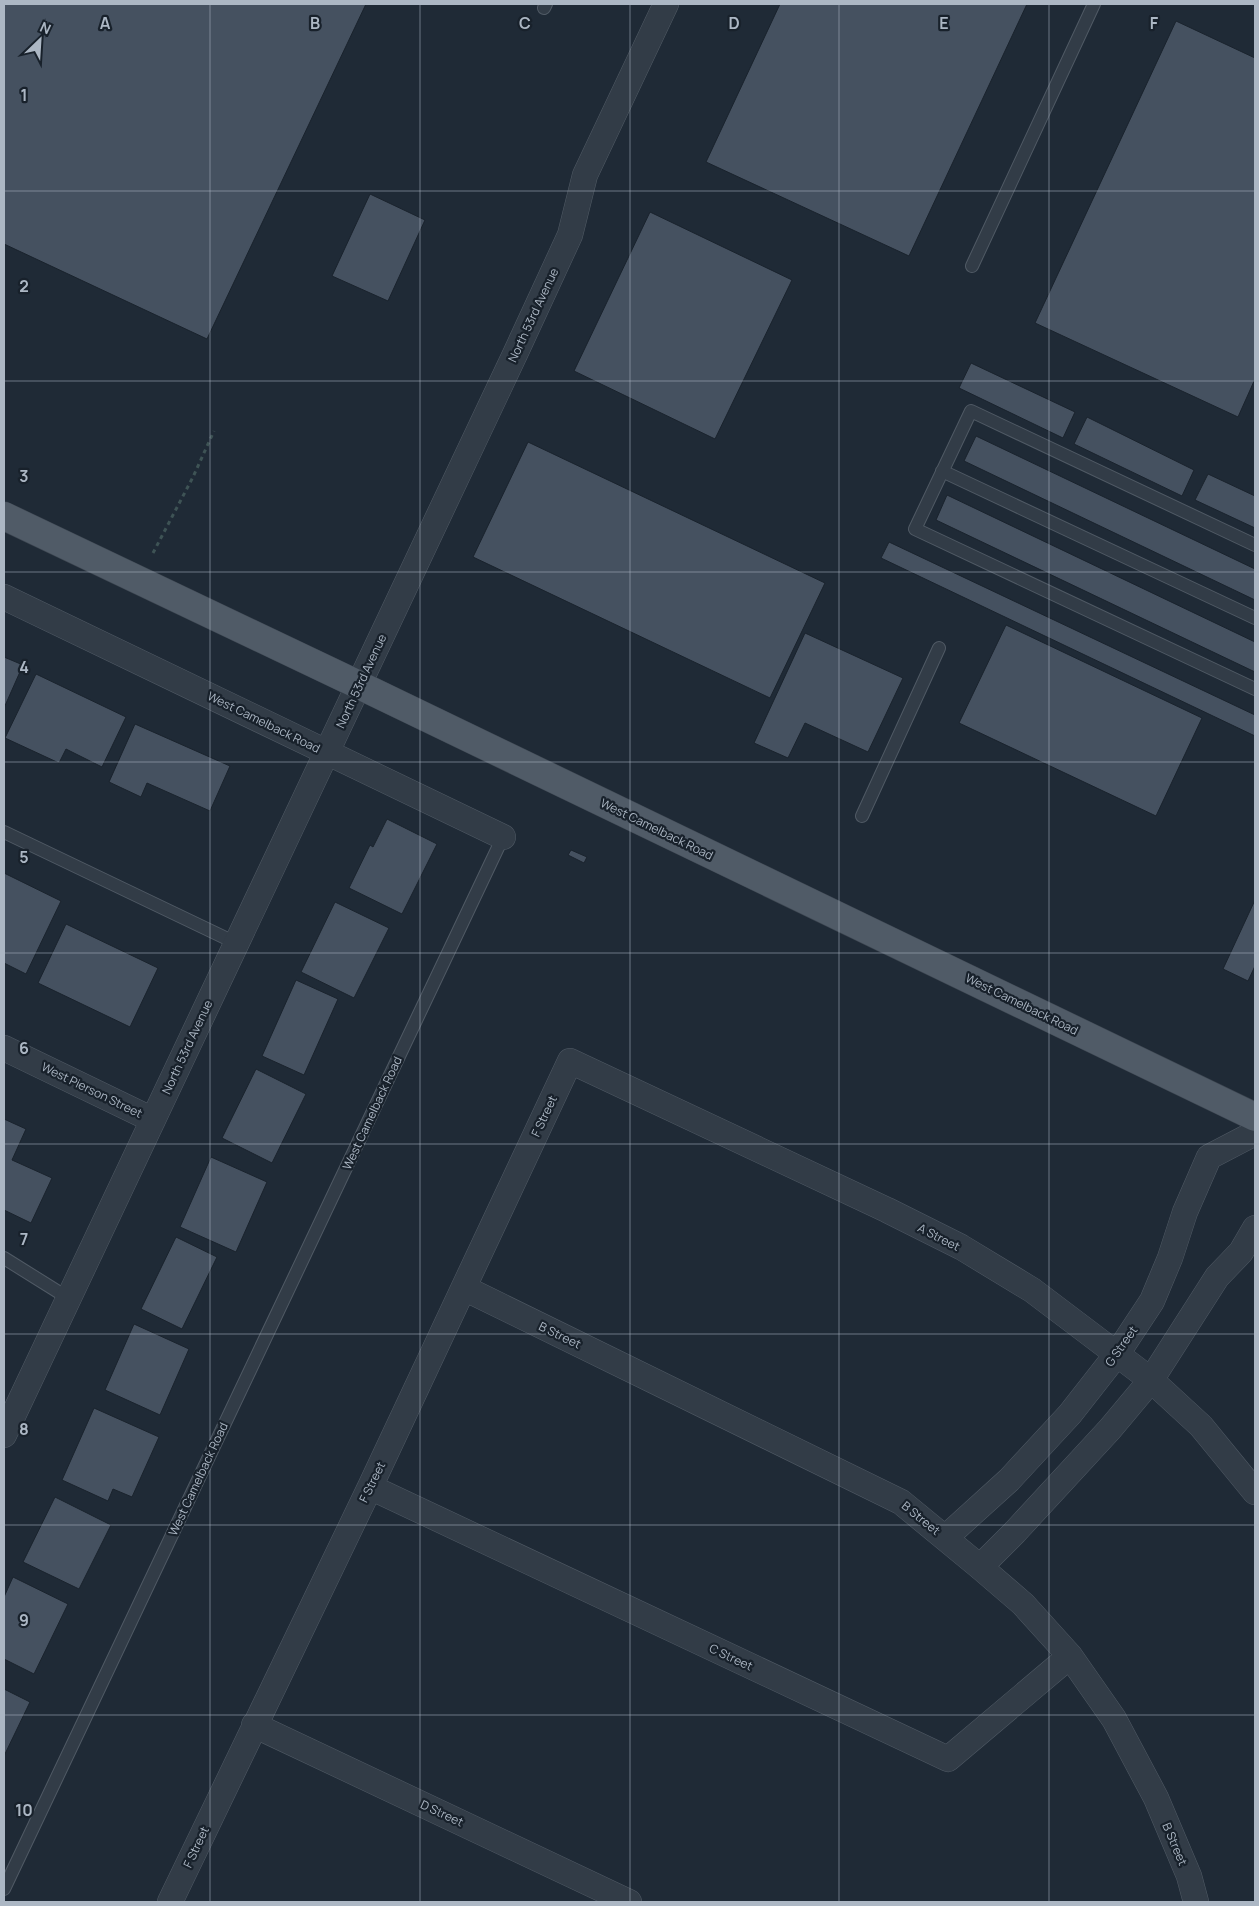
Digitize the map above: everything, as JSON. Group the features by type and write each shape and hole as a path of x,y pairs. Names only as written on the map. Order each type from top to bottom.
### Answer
{"main road":[{"name":"West Camelback Road","path":"4,516 1255,1117"}],"street":[{"name":"North 53rd Avenue","path":"4,1435 570,235 585,175 666,4"},
{"name":"West Camelback Road","path":"4,597 503,837"},
{"name":"West Pierson Street","path":"4,1048 153,1120"},
{"name":"F Street","path":"170,1902 370,1487 570,1061"},
{"name":"A Street","path":"570,1061 887,1210 960,1247 1032,1290 1151,1380 1201,1426 1255,1492"},
{"name":"G Street","path":"945,1538 1022,1465 1070,1414 1117,1354 1152,1301 1170,1258 1185,1212 1210,1157 1255,1133"},
{"path":"980,1567 1104,1436 1151,1380 1217,1277 1241,1252 1255,1228"},
{"name":"B Street","path":"464,1288 901,1502 980,1567 1023,1604 1070,1656 1114,1719 1156,1798 1189,1876 1196,1902"},
{"name":"C Street","path":"370,1487 948,1759 1070,1656"},
{"name":"D Street","path":"254,1725 629,1902"}],"lane":[{"path":"972,266 1094,4"},
{"path":"1255,545 971,411 915,529 1255,689"},
{"path":"942,471 1255,618"},
{"path":"862,816 939,648"},
{"path":"4,832 236,943"},
{"name":"West Camelback Road","path":"4,1889 503,837"},
{"path":"4,1258 68,1298"}],"path":[{"path":"139,580 193,477 214,431"}],"building":[{"path":"4,4 366,4 207,339 4,244"},
{"path":"780,4 1027,4 909,256 706,162"},
{"path":"1176,21 1255,58 1255,379 1238,417 1035,323"},
{"path":"370,194 425,220 388,301 332,276"},
{"path":"650,212 792,280 715,439 574,371"},
{"path":"971,363 1075,412 1063,438 959,388"},
{"path":"1087,417 1194,470 1182,496 1074,444"},
{"path":"976,436 1255,569 1255,600 964,461"},
{"path":"528,442 825,583 770,698 473,557"},
{"path":"1208,474 1255,496 1255,528 1195,500"},
{"path":"947,495 1255,642 1255,672 936,520"},
{"path":"889,542 1255,715 1255,736 881,558"},
{"path":"1006,625 1202,718 1156,816 959,723"},
{"path":"805,633 903,678 868,752 805,723 788,758 754,743"},
{"path":"4,657 23,665 4,708"},
{"path":"36,674 126,717 102,767 66,749 59,763 5,738"},
{"path":"135,724 230,766 210,811 147,783 141,797 109,782"},
{"path":"387,819 437,844 402,914 349,888 370,845 373,847"},
{"path":"571,850 587,857 584,863 568,855"},
{"path":"4,873 61,901 26,974 4,963"},
{"path":"1255,900 1255,966 1248,981 1223,969"},
{"path":"335,902 389,928 354,998 301,972"},
{"path":"66,924 158,968 130,1027 38,983"},
{"path":"296,980 338,999 304,1075 262,1056"},
{"path":"256,1069 306,1094 272,1163 222,1138"},
{"path":"4,1119 26,1129 12,1160 52,1178 31,1223 4,1210"},
{"path":"211,1157 267,1182 236,1252 180,1227"},
{"path":"176,1237 217,1257 182,1329 141,1309"},
{"path":"134,1324 189,1349 160,1415 105,1390"},
{"path":"94,1408 159,1437 132,1497 113,1489 108,1501 62,1480"},
{"path":"55,1497 111,1525 79,1589 23,1562"},
{"path":"13,1577 68,1604 34,1674 4,1659 4,1597"},
{"path":"4,1689 30,1702 4,1756"}]}
